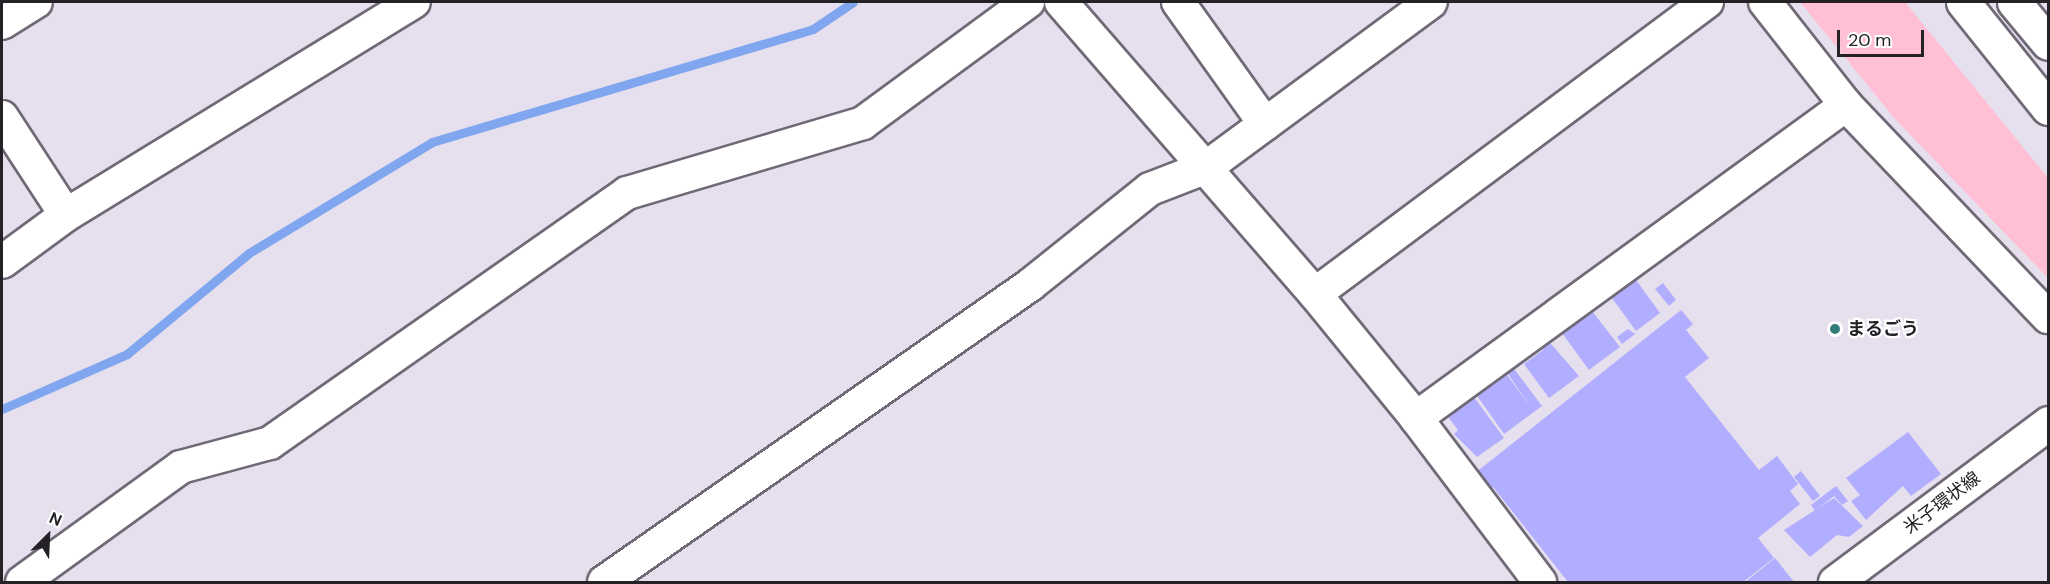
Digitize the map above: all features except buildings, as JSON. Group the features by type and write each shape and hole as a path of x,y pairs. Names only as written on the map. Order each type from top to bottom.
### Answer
{"main road":[{"path":"1963,2 2049,108"},
{"path":"2014,2 2049,43"},
{"name":"米子環状線","path":"1835,582 2049,423"}],"street":[{"path":"2,23 36,2"},
{"path":"2,262 66,215 414,2"},
{"path":"22,582 181,467 270,443 627,193 863,123 1028,2"},
{"path":"1061,2 1207,167 1315,294 1416,418 1540,582"},
{"path":"1178,2 1264,124"},
{"path":"604,582 1030,285 1150,189 1207,167 1431,2"},
{"path":"1315,294 1707,2"},
{"path":"1765,2 1846,105 2049,317"},
{"path":"1416,418 1846,105"},
{"path":"2,117 66,215"}],"shaded area":[{"path":"1800,2 1905,2 2048,178 2048,278 1895,119"}],"waterway":[{"path":"2,409 127,354 249,253 432,142 813,29 853,2"}],"place":[{"name":"まるごう","path":"1835,329"}]}
